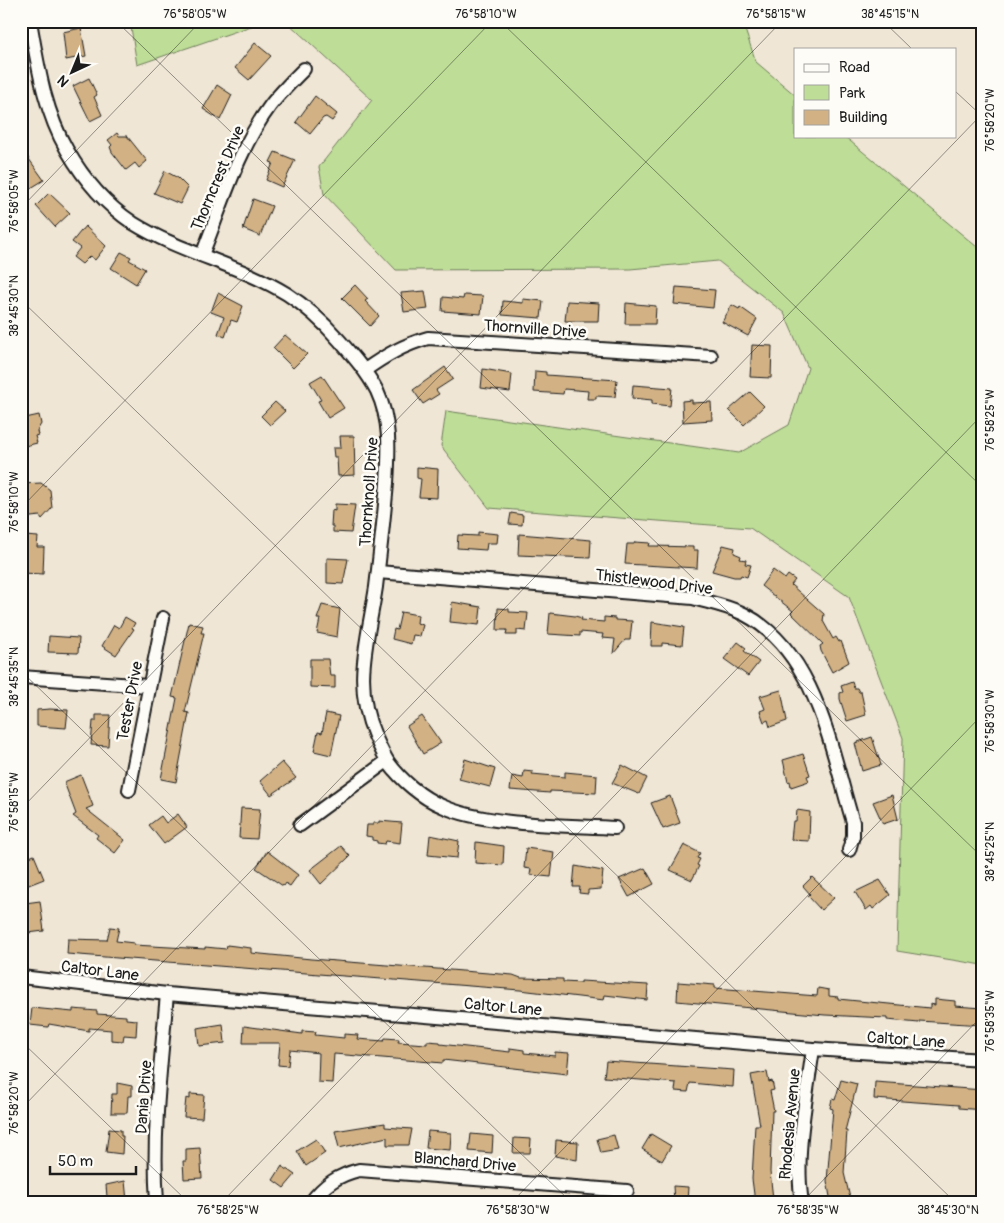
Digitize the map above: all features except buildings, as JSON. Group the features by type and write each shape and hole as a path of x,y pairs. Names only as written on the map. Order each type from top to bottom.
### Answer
{"street":[{"name":"Thornknoll Drive","path":"30,21 45,99 66,147 83,173 105,199 130,221 158,236 288,294 328,327 365,370 379,398 388,429 388,459 378,572 363,660 362,688 372,728 388,761 403,778 428,798 455,812 504,820 615,828"},
{"name":"Thorncrest Drive","path":"202,255 247,145 270,106 304,69"},
{"name":"Thornville Drive","path":"365,370 390,353 408,344 428,338 711,356"},
{"name":"Thistlewood Drive","path":"378,572 693,598 725,606 745,614 781,642 793,656 813,695 853,822 853,836 849,850"},
{"name":"Tester Drive","path":"129,790 148,686 163,618"},
{"path":"21,677 148,686"},
{"path":"300,825 388,761"},
{"name":"Caltor Lane","path":"21,977 167,994 813,1049 983,1060"},
{"name":"Dania Drive","path":"157,1202 154,1168 156,1119 167,994"},
{"name":"Rhodesia Avenue","path":"802,1202 799,1185 800,1156 813,1049"},
{"name":"Blanchard Drive","path":"311,1202 322,1188 336,1178 359,1170 627,1192"}],"green space":[{"path":"130,21 266,21 137,65"},
{"path":"286,21 742,21 756,62 794,94 794,138 846,138 983,252 983,965 897,951 903,738 849,597 750,528 489,508 441,446 446,411 739,453 789,425 808,368 784,313 718,261 630,269 396,270 324,194 319,167 372,100"}]}
